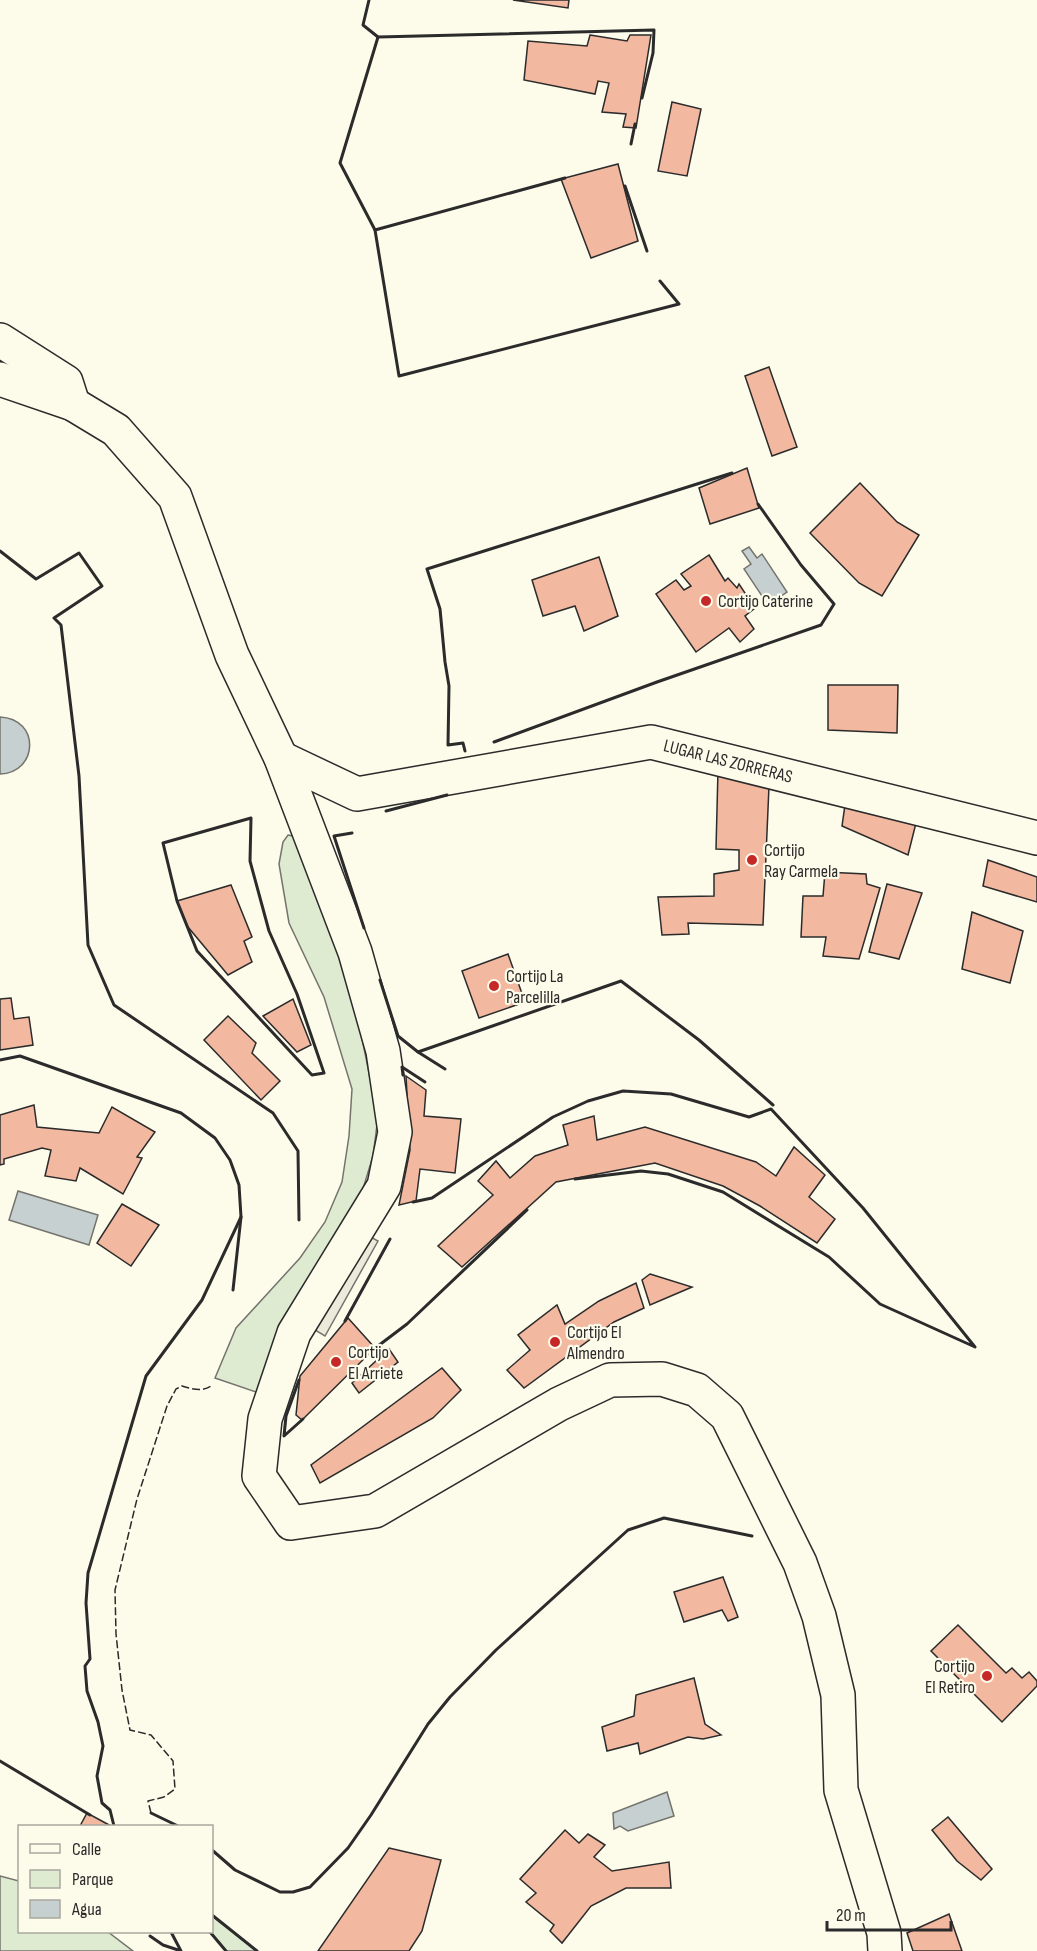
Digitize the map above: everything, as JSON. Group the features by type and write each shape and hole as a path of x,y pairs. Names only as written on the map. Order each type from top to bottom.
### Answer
{"street":[{"path":"0,340 66,382 73,404"},
{"path":"0,379 73,404 116,430 175,497 232,655 281,758 356,952 383,1051 395,1132 384,1186 294,1333 265,1419 259,1476 291,1523 375,1511 559,1404 610,1380 662,1379 697,1390 727,1416 800,1563 819,1616 838,1695 841,1790 884,1933 885,1951"},
{"name":"LUGAR LAS ZORRERAS","path":"281,758 357,794 651,742 1037,838"}],"green space":[{"path":"288,835 297,837 345,955 378,1117 373,1156 358,1205 259,1393 215,1378 236,1328 300,1258 325,1222 342,1182 349,1136 352,1089 324,997 289,923 279,864 283,842"},
{"path":"0,1876 18,1881 18,1933 109,1933 133,1951 0,1951"},
{"path":"213,1917 257,1951 226,1951 211,1933 213,1933"}],"shaded area":[{"path":"367,1235 378,1241 325,1336 315,1330"}],"water":[{"path":"749,547 757,558 762,554 787,592 768,605 744,569 751,564 742,551"},
{"path":"0,717 13,720 23,727 30,746 28,756 22,765 13,771 0,774"},
{"path":"18,1191 98,1215 89,1245 9,1220"},
{"path":"667,1792 674,1816 628,1831 620,1826 614,1829 613,1813"}],"building":[{"path":"513,0 569,0 568,8"},
{"path":"590,35 627,41 630,35 651,35 636,128 623,127 626,114 602,112 609,83 598,81 595,94 524,80 528,41 587,46"},
{"path":"672,102 701,109 687,176 658,171"},
{"path":"618,164 638,241 591,258 561,179"},
{"path":"769,367 797,447 772,456 745,376"},
{"path":"747,468 759,508 710,524 699,488"},
{"path":"860,483 897,522 919,535 882,596 859,583 810,533"},
{"name":"Cortijo Caterine","path":"709,555 725,581 728,578 737,588 739,584 755,608 745,616 754,629 740,642 729,628 696,652 656,594 676,580 684,590 691,586 681,574"},
{"path":"599,557 618,616 584,631 575,606 543,616 532,580"},
{"path":"828,685 898,685 897,733 828,730"},
{"name":"Cortijo Ray Carmela","path":"718,770 769,786 763,925 688,923 689,934 662,935 658,897 714,896 714,874 739,870 739,850 716,849"},
{"path":"846,798 917,819 908,855 842,826"},
{"path":"988,860 1037,877 1037,902 983,886"},
{"path":"825,872 866,874 867,884 880,888 859,959 823,956 826,937 801,937 803,896 823,896"},
{"path":"887,884 922,893 899,959 869,952"},
{"path":"231,885 252,937 244,941 252,962 228,975 188,927 177,901"},
{"path":"972,912 1023,931 1010,983 962,969"},
{"name":"Cortijo La Parcelilla","path":"508,954 525,1002 479,1018 462,971"},
{"path":"11,998 14,1019 29,1017 33,1045 0,1050 0,999"},
{"path":"293,999 311,1045 297,1052 263,1016"},
{"path":"228,1016 256,1043 252,1053 280,1081 261,1100 204,1040"},
{"path":"406,1076 426,1090 424,1116 461,1119 455,1173 420,1169 416,1201 399,1205 410,1150"},
{"path":"34,1105 37,1127 99,1133 112,1107 155,1132 137,1157 142,1158 123,1194 80,1168 76,1181 45,1176 51,1150 42,1148 4,1159 4,1164 0,1165 0,1115"},
{"path":"594,1116 597,1140 645,1127 756,1162 776,1176 794,1147 825,1175 809,1197 835,1219 817,1243 760,1206 723,1186 655,1163 556,1182 462,1267 438,1246 493,1195 478,1181 496,1161 510,1178 535,1156 568,1145 563,1125"},
{"path":"122,1204 159,1225 131,1266 97,1243"},
{"path":"650,1274 692,1287 650,1305 642,1280"},
{"name":"Cortijo El Almendro","path":"636,1283 644,1308 614,1322 524,1388 507,1370 530,1350 518,1335 557,1305 565,1324 599,1301"},
{"name":"Cortijo El Arriete","path":"348,1318 375,1348 302,1420 296,1415 300,1376"},
{"path":"389,1349 398,1362 359,1393 352,1383"},
{"path":"442,1368 461,1390 433,1418 320,1483 311,1465"},
{"path":"723,1577 738,1617 728,1621 722,1610 684,1622 674,1592"},
{"name":"Cortijo El Retiro","path":"958,1625 1006,1673 1012,1668 1022,1678 1029,1672 1037,1681 1037,1686 1002,1722 931,1651"},
{"path":"694,1678 705,1724 721,1735 703,1739 688,1737 640,1754 638,1743 607,1751 602,1727 634,1716 636,1695"},
{"path":"87,1813 109,1825 81,1825"},
{"path":"948,1817 992,1869 981,1880 957,1861 932,1830"},
{"path":"565,1830 579,1843 588,1834 605,1845 594,1857 612,1871 669,1862 671,1888 626,1888 591,1906 562,1943 550,1931 554,1925 526,1902 536,1893 520,1879"},
{"path":"389,1848 441,1860 422,1931 409,1951 318,1951"},
{"path":"949,1914 962,1951 913,1951 907,1933"}],"fence":[{"path":"151,1813 148,1801 164,1797 175,1789 173,1761 151,1735 130,1730 122,1690 116,1634 115,1590 137,1499 167,1406 176,1389 182,1386 193,1389 211,1386"}],"wall":[{"path":"369,0 363,25 378,37"},
{"path":"375,230 340,163 378,37 654,30 653,53 642,98"},
{"path":"631,144 635,124"},
{"path":"565,178 375,230 399,376 679,304 660,281"},
{"path":"625,186 647,251"},
{"path":"465,751 463,743 448,745 449,686 440,609 427,569 732,473"},
{"path":"494,742 821,625 834,604 801,565 758,504"},
{"path":"0,551 36,579 79,553 102,586 54,618 61,625 79,776 88,945 114,1005 273,1113 298,1151 299,1220"},
{"path":"386,811 447,795"},
{"path":"251,818 250,861 269,931 297,994 324,1073 312,1075 197,951 177,901 163,843 251,818"},
{"path":"352,833 334,836 364,928"},
{"path":"380,980 398,1036 445,1069"},
{"path":"418,1052 621,981 699,1040 773,1105"},
{"path":"0,1060 20,1056 181,1113 215,1138 230,1160 239,1185 241,1217 233,1290"},
{"path":"403,1075 402,1067 425,1082"},
{"path":"413,1202 432,1198 553,1117 588,1101 623,1091 671,1094 749,1117 771,1109 863,1208 975,1347 880,1304 829,1257 723,1192 668,1174 641,1171 575,1179"},
{"path":"374,1349 407,1324 527,1210"},
{"path":"114,1825 110,1810 102,1803 97,1776 103,1746 98,1722 87,1691 85,1666 90,1659 86,1603 88,1573 146,1376 202,1300 241,1217"},
{"path":"345,1321 390,1239"},
{"path":"299,1380 286,1416 284,1436 303,1419"},
{"path":"213,1851 235,1870 280,1892 293,1892 310,1887 348,1848 428,1724 450,1697 496,1650 628,1530 664,1518 752,1536"},
{"path":"0,1761 90,1815"},
{"path":"151,1813 176,1825"},
{"path":"213,1916 257,1951"},
{"path":"150,1936 163,1945 181,1951 172,1933"},
{"path":"211,1933 226,1951"}],"place":[{"name":"Cortijo Caterine","path":"706,601"},
{"name":"Cortijo Ray Carmela","path":"752,860"},
{"name":"Cortijo La Parcelilla","path":"494,986"},
{"name":"Cortijo El Almendro","path":"555,1342"},
{"name":"Cortijo El Arriete","path":"336,1362"},
{"name":"Cortijo El Retiro","path":"987,1676"}]}
